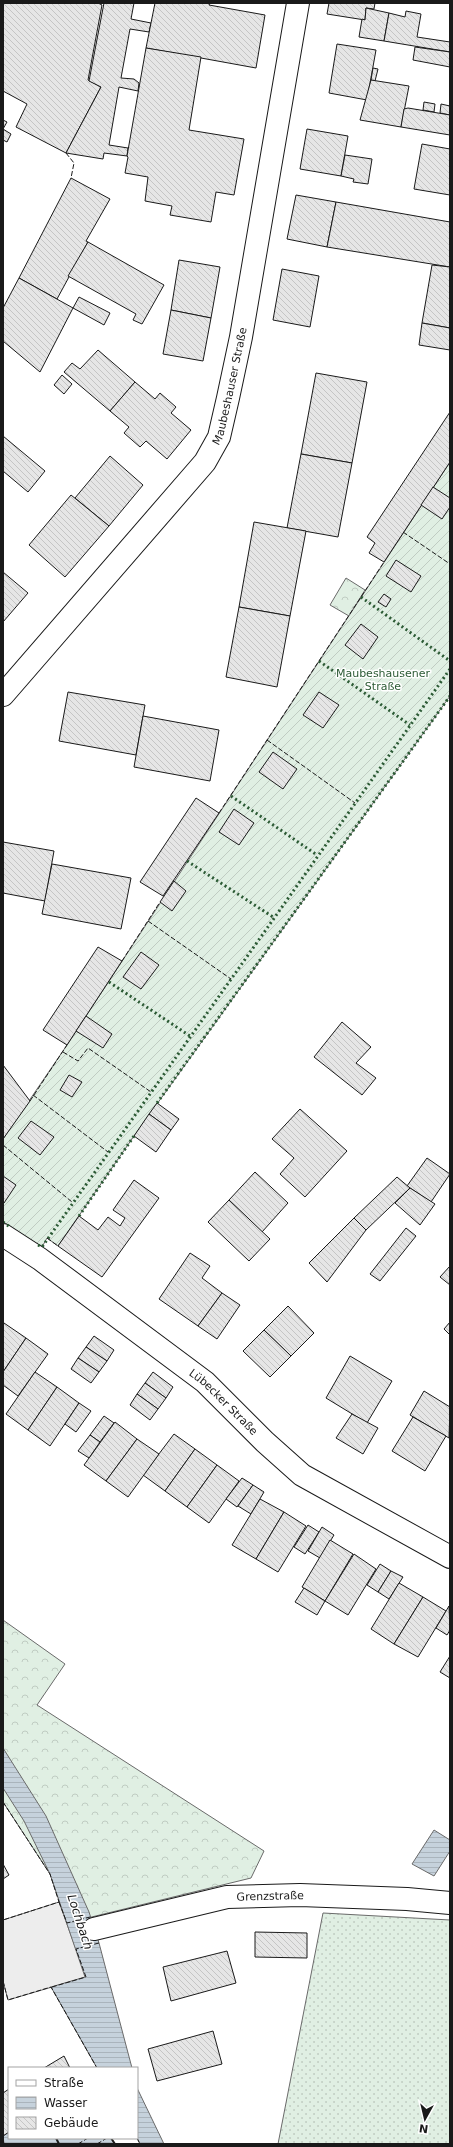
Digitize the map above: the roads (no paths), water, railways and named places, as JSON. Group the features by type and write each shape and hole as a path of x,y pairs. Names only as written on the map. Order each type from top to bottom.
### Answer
{"street":[{"name":"Maubeshauser Straße","path":"3,695 205,462 219,436 240,337 298,3"},
{"name":"Lübecker Straße","path":"3,1235 40,1259 205,1382 265,1442 302,1476 450,1557"},
{"name":"Grenzstraße","path":"94,1929 227,1898 300,1896 407,1899 450,1903"}],"water":[{"name":"Lochbach","path":"3,1748 46,1816 89,1912 99,1943 132,2067 96,2067 51,1987 85,1977 50,1874 24,1821 3,1788"},
{"path":"434,1830 450,1840 450,1851 434,1876 412,1864"},
{"path":"138,2090 164,2144 140,2144 138,2139"},
{"path":"8,2133 8,2139 112,2139 115,2144 4,2144 3,2136"}],"park label":[{"name":"Maubeshausener Straße","path":"383,679"}]}
